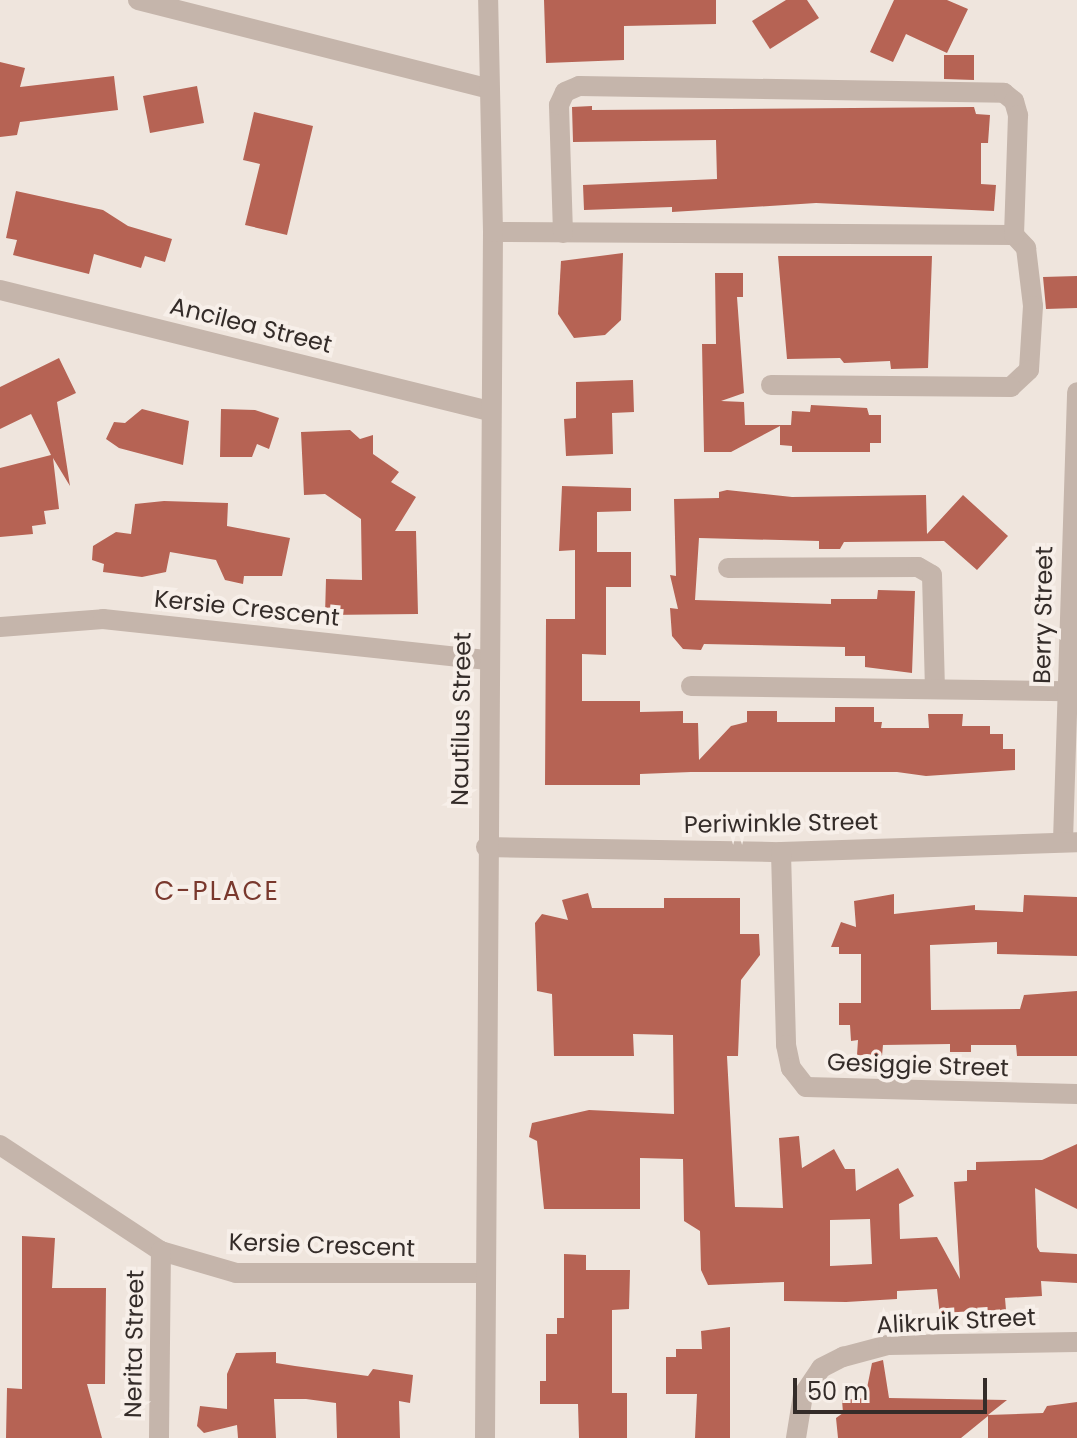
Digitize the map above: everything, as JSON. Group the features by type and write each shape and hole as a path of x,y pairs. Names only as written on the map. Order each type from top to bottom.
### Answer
{"street":[{"path":"138,0 489,89"},
{"name":"Nautilus Street","path":"485,1438 486,847 493,232 488,0"},
{"path":"563,233 559,105 565,92 579,86 1004,93 1018,115 1014,235 1026,248 1033,306 1029,370 1011,387 771,385"},
{"path":"493,232 1014,235"},
{"name":"Ancilea Street","path":"3,292 489,411"},
{"name":"Berry Street","path":"1070,842 1067,691 1073,601 1077,392"},
{"path":"728,568 918,567 932,575 935,687"},
{"name":"Kersie Crescent","path":"0,627 103,619 488,660"},
{"path":"691,686 1067,691"},
{"name":"Periwinkle Street","path":"486,847 781,852 1070,842"},
{"name":"Gesiggie Street","path":"781,852 786,1045 791,1068 806,1087 1077,1094"},
{"name":"Kersie Crescent","path":"0,1145 161,1251 236,1273 485,1273"},
{"name":"Nerita Street","path":"159,1438 161,1251"},
{"name":"Alikruik Street","path":"796,1438 803,1395 821,1368 843,1357 888,1345 1077,1342"}],"building":[{"path":"544,0 716,0 716,24 624,26 624,60 546,63"},
{"path":"786,0 807,0 819,18 770,49 752,21"},
{"path":"894,0 947,0 968,9 947,53 906,34 893,62 870,52"},
{"path":"944,55 974,55 974,80 944,79"},
{"path":"0,62 25,68 20,87 114,76 118,110 20,122 17,135 0,137"},
{"path":"197,86 204,123 150,133 143,96"},
{"path":"592,106 592,110 974,107 976,114 990,115 988,143 981,143 981,184 996,185 994,211 816,203 672,212 672,207 584,210 583,185 717,179 716,140 573,142 572,107"},
{"path":"254,112 313,126 287,235 245,225 260,164 243,160"},
{"path":"16,191 103,210 128,226 172,239 165,262 145,256 141,268 94,254 89,274 13,255 17,240 6,238"},
{"path":"623,253 621,320 605,335 574,338 558,314 561,261"},
{"path":"778,256 932,256 928,368 891,369 890,361 844,363 840,358 787,359"},
{"path":"715,273 743,273 743,297 737,297 744,393 721,401 744,402 745,425 791,425 792,411 810,412 811,405 867,408 869,415 881,415 881,443 870,443 870,452 792,452 792,446 780,445 780,426 731,452 704,452 702,344 716,344"},
{"path":"1077,276 1077,308 1046,309 1043,277"},
{"path":"59,358 76,393 57,402 70,486 53,458 59,509 44,511 46,524 32,526 33,534 0,537 0,468 51,455 31,414 0,429 0,387"},
{"path":"633,380 634,412 612,413 613,454 566,456 564,419 576,418 576,382"},
{"path":"142,409 189,421 183,465 119,448 106,439 114,422 125,423"},
{"path":"221,409 255,410 279,418 269,449 257,444 252,457 220,457"},
{"path":"350,430 360,439 373,435 373,454 399,472 391,482 416,497 395,531 416,531 418,614 325,615 326,579 362,580 361,519 325,494 304,495 301,432"},
{"path":"562,486 631,488 631,511 597,512 597,552 631,552 631,587 606,587 606,655 582,654 582,701 640,701 640,712 683,711 683,723 698,723 699,760 731,726 747,722 747,711 777,711 777,722 835,722 835,707 874,707 874,722 882,722 881,728 929,728 928,714 963,714 962,726 990,726 990,734 1003,734 1003,749 1015,749 1015,770 926,776 897,772 691,772 640,774 640,785 545,785 546,619 575,619 575,550 559,551"},
{"path":"727,490 792,497 926,495 927,534 963,495 1008,536 977,570 944,541 844,542 840,549 819,549 819,541 699,538 695,600 831,604 831,599 877,599 878,590 915,591 912,673 865,667 865,656 845,656 845,647 704,644 701,650 683,649 672,636 670,608 678,609 670,575 676,576 674,499 719,498 719,492"},
{"path":"164,501 228,503 227,526 290,538 282,576 244,576 243,584 225,580 216,560 170,552 166,572 142,577 103,572 104,564 92,560 93,546 116,532 131,534 135,504"},
{"path":"588,893 592,908 664,908 664,898 740,898 740,934 759,934 760,955 741,980 738,1056 727,1056 735,1207 783,1208 779,1138 799,1136 802,1168 834,1149 845,1169 855,1169 856,1191 898,1168 914,1196 899,1204 900,1239 937,1237 960,1279 954,1182 967,1181 967,1170 976,1170 976,1162 1042,1160 1077,1144 1077,1209 1035,1188 1037,1247 1040,1252 1077,1254 1077,1283 1041,1281 1042,1296 1005,1298 1006,1310 940,1316 937,1289 897,1291 897,1299 784,1301 784,1282 708,1285 701,1270 700,1231 684,1221 683,1159 640,1158 640,1209 544,1209 537,1141 529,1137 532,1123 589,1110 674,1114 673,1035 633,1034 634,1056 554,1056 552,994 537,991 535,923 542,914 568,920 562,900","holes":["870,1219 872,1264 830,1266 830,1220"]},
{"path":"894,894 894,914 975,905 975,910 1023,912 1024,895 1077,897 1077,956 997,954 997,942 930,945 931,1010 1020,1009 1024,995 1077,991 1077,1056 1017,1056 1016,1045 971,1045 971,1052 950,1052 950,1044 883,1045 882,1056 857,1055 858,1040 851,1041 850,1025 839,1025 839,1003 861,1003 861,954 839,954 839,947 831,947 841,922 856,927 854,901"},
{"path":"22,1236 55,1238 52,1288 106,1288 105,1384 87,1384 102,1438 6,1438 7,1388 22,1389"},
{"path":"564,1254 586,1255 586,1270 630,1270 629,1309 612,1310 612,1393 627,1393 627,1438 579,1438 578,1404 540,1404 540,1381 546,1381 546,1334 557,1334 557,1318 564,1318"},
{"path":"730,1327 730,1438 695,1438 697,1394 666,1394 666,1357 676,1357 676,1349 702,1349 701,1331"},
{"path":"276,1352 276,1363 368,1376 373,1369 413,1375 410,1403 399,1401 400,1438 337,1438 336,1403 306,1399 274,1399 276,1438 238,1438 237,1425 204,1433 197,1426 200,1406 227,1409 227,1374 236,1353"},
{"path":"883,1360 889,1398 1007,1400 988,1415 1043,1413 1047,1406 1077,1402 1077,1438 988,1438 988,1416 961,1438 838,1438 836,1418 843,1413 842,1400 865,1398 872,1363"}],"district":[{"name":"C-PLACE","path":"217,892"}]}
